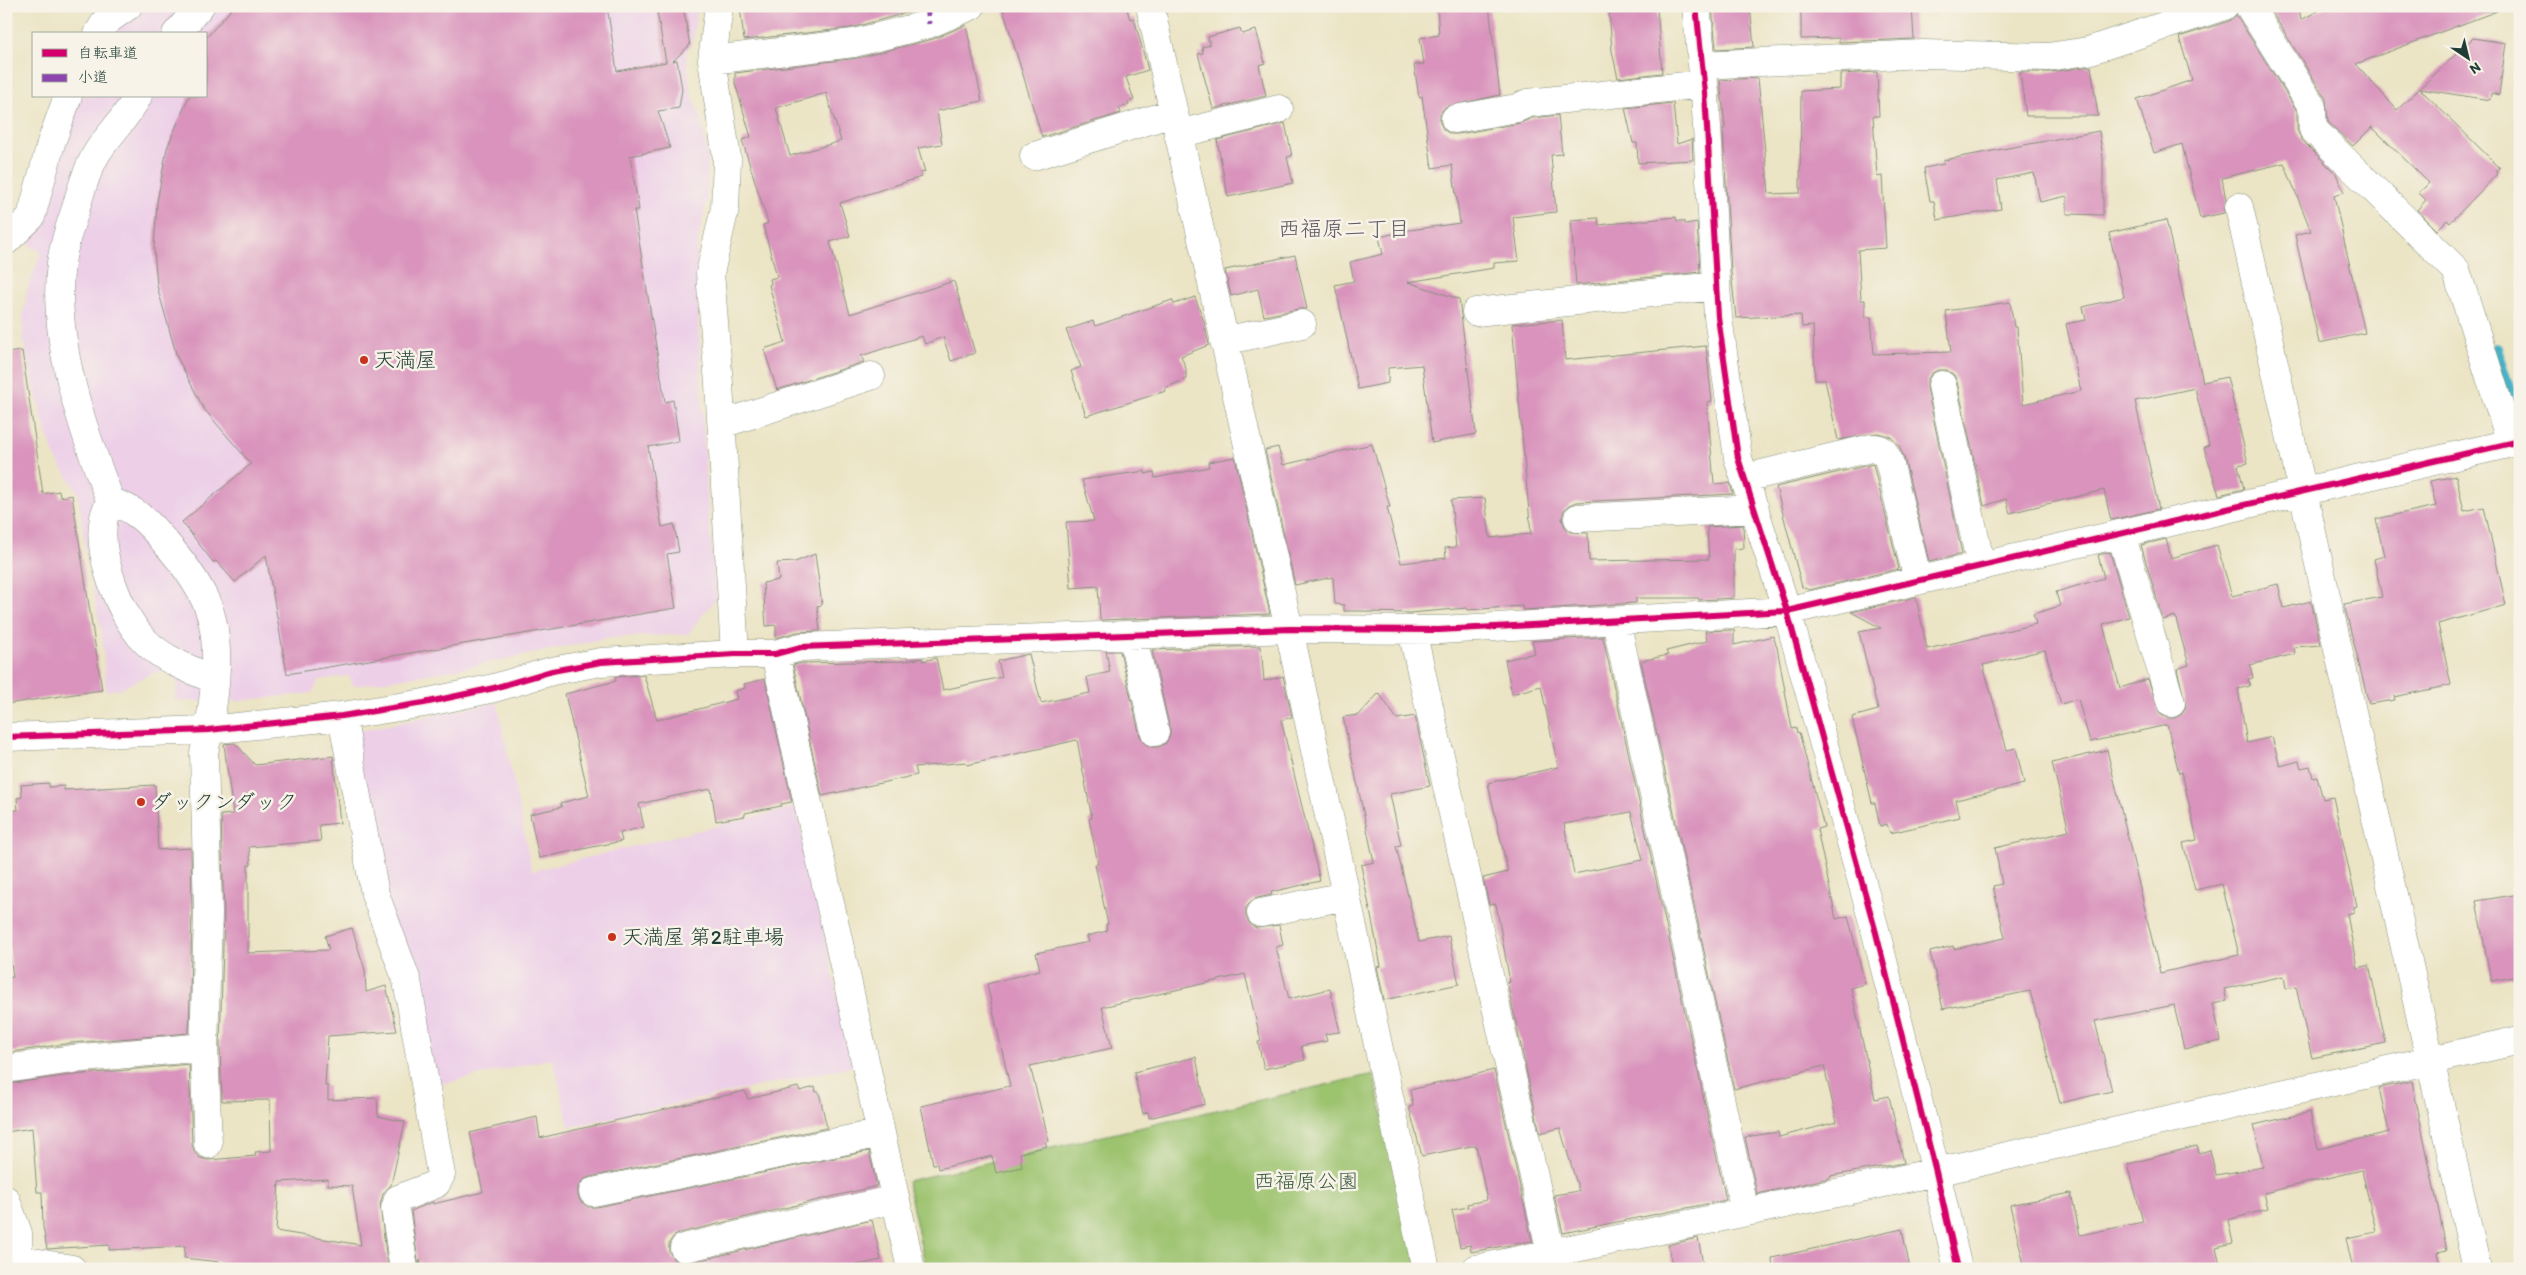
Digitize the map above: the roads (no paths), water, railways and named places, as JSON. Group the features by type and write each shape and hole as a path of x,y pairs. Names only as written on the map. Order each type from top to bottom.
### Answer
{"street":[{"path":"99,32 105,22 128,6"},
{"path":"719,6 712,60 727,159 725,208 710,273 722,424 735,654"},
{"path":"712,60 854,43 929,24 971,6"},
{"path":"1150,6 1289,629 1426,1269"},
{"path":"1696,6 1703,74 1718,317 1738,458 1787,610 1876,933 1936,1172 1958,1269"},
{"path":"1455,119 1517,108 1528,103 1703,74 1922,54 2048,57 2088,51 2224,6"},
{"path":"6,737 208,730 342,716 424,703 494,688 552,671 601,662 735,654 775,654 801,647 1289,629 1412,630 1616,621 1787,610 2515,442 2456,270 2313,129 2312,107 2249,6"},
{"path":"14,234 30,217 51,143 67,98"},
{"path":"137,98 129,114 98,152 81,191 67,235 61,262 60,285 60,314 64,345 94,460 111,502 102,519 104,557 114,588 130,621 144,640 178,663 214,680"},
{"path":"1034,156 1176,123 1279,110"},
{"path":"2239,207 2305,492 2477,1269"},
{"path":"14,234 67,235"},
{"path":"1476,312 1716,286"},
{"path":"1224,341 1302,324"},
{"path":"722,424 871,376"},
{"path":"1942,385 1981,566"},
{"path":"1744,478 1875,447 1881,449 1889,461 1918,581"},
{"path":"111,502 130,508 152,527 198,586 207,604 216,642 214,680 204,753 208,913 204,1048 208,1144"},
{"path":"1578,518 1754,509"},
{"path":"2122,534 2172,703"},
{"path":"1616,621 1745,1212"},
{"path":"1412,630 1551,1253"},
{"path":"1132,635 1155,732"},
{"path":"775,654 896,1199 909,1268"},
{"path":"342,716 375,894 407,981 441,1175 436,1184 398,1199 395,1208 404,1269"},
{"path":"1261,913 1346,896"},
{"path":"1476,1269 1551,1253 1587,1257 1745,1212 1936,1172 2520,1040"},
{"path":"6,1070 72,1059 204,1048"},
{"path":"593,1192 881,1133"},
{"path":"684,1248 896,1199"},
{"path":"6,1200 18,1233 12,1258 72,1269"}],"waterway":[{"path":"2496,348 2520,418"}],"place":[{"name":"天満屋","path":"364,360"},
{"name":"ダックンダック","path":"141,802"},
{"name":"天満屋 第2駐車場","path":"612,937"}],"district":[{"name":"西福原二丁目","path":"1344,228"}],"park label":[{"name":"西福原公園","path":"1306,1181"}]}
